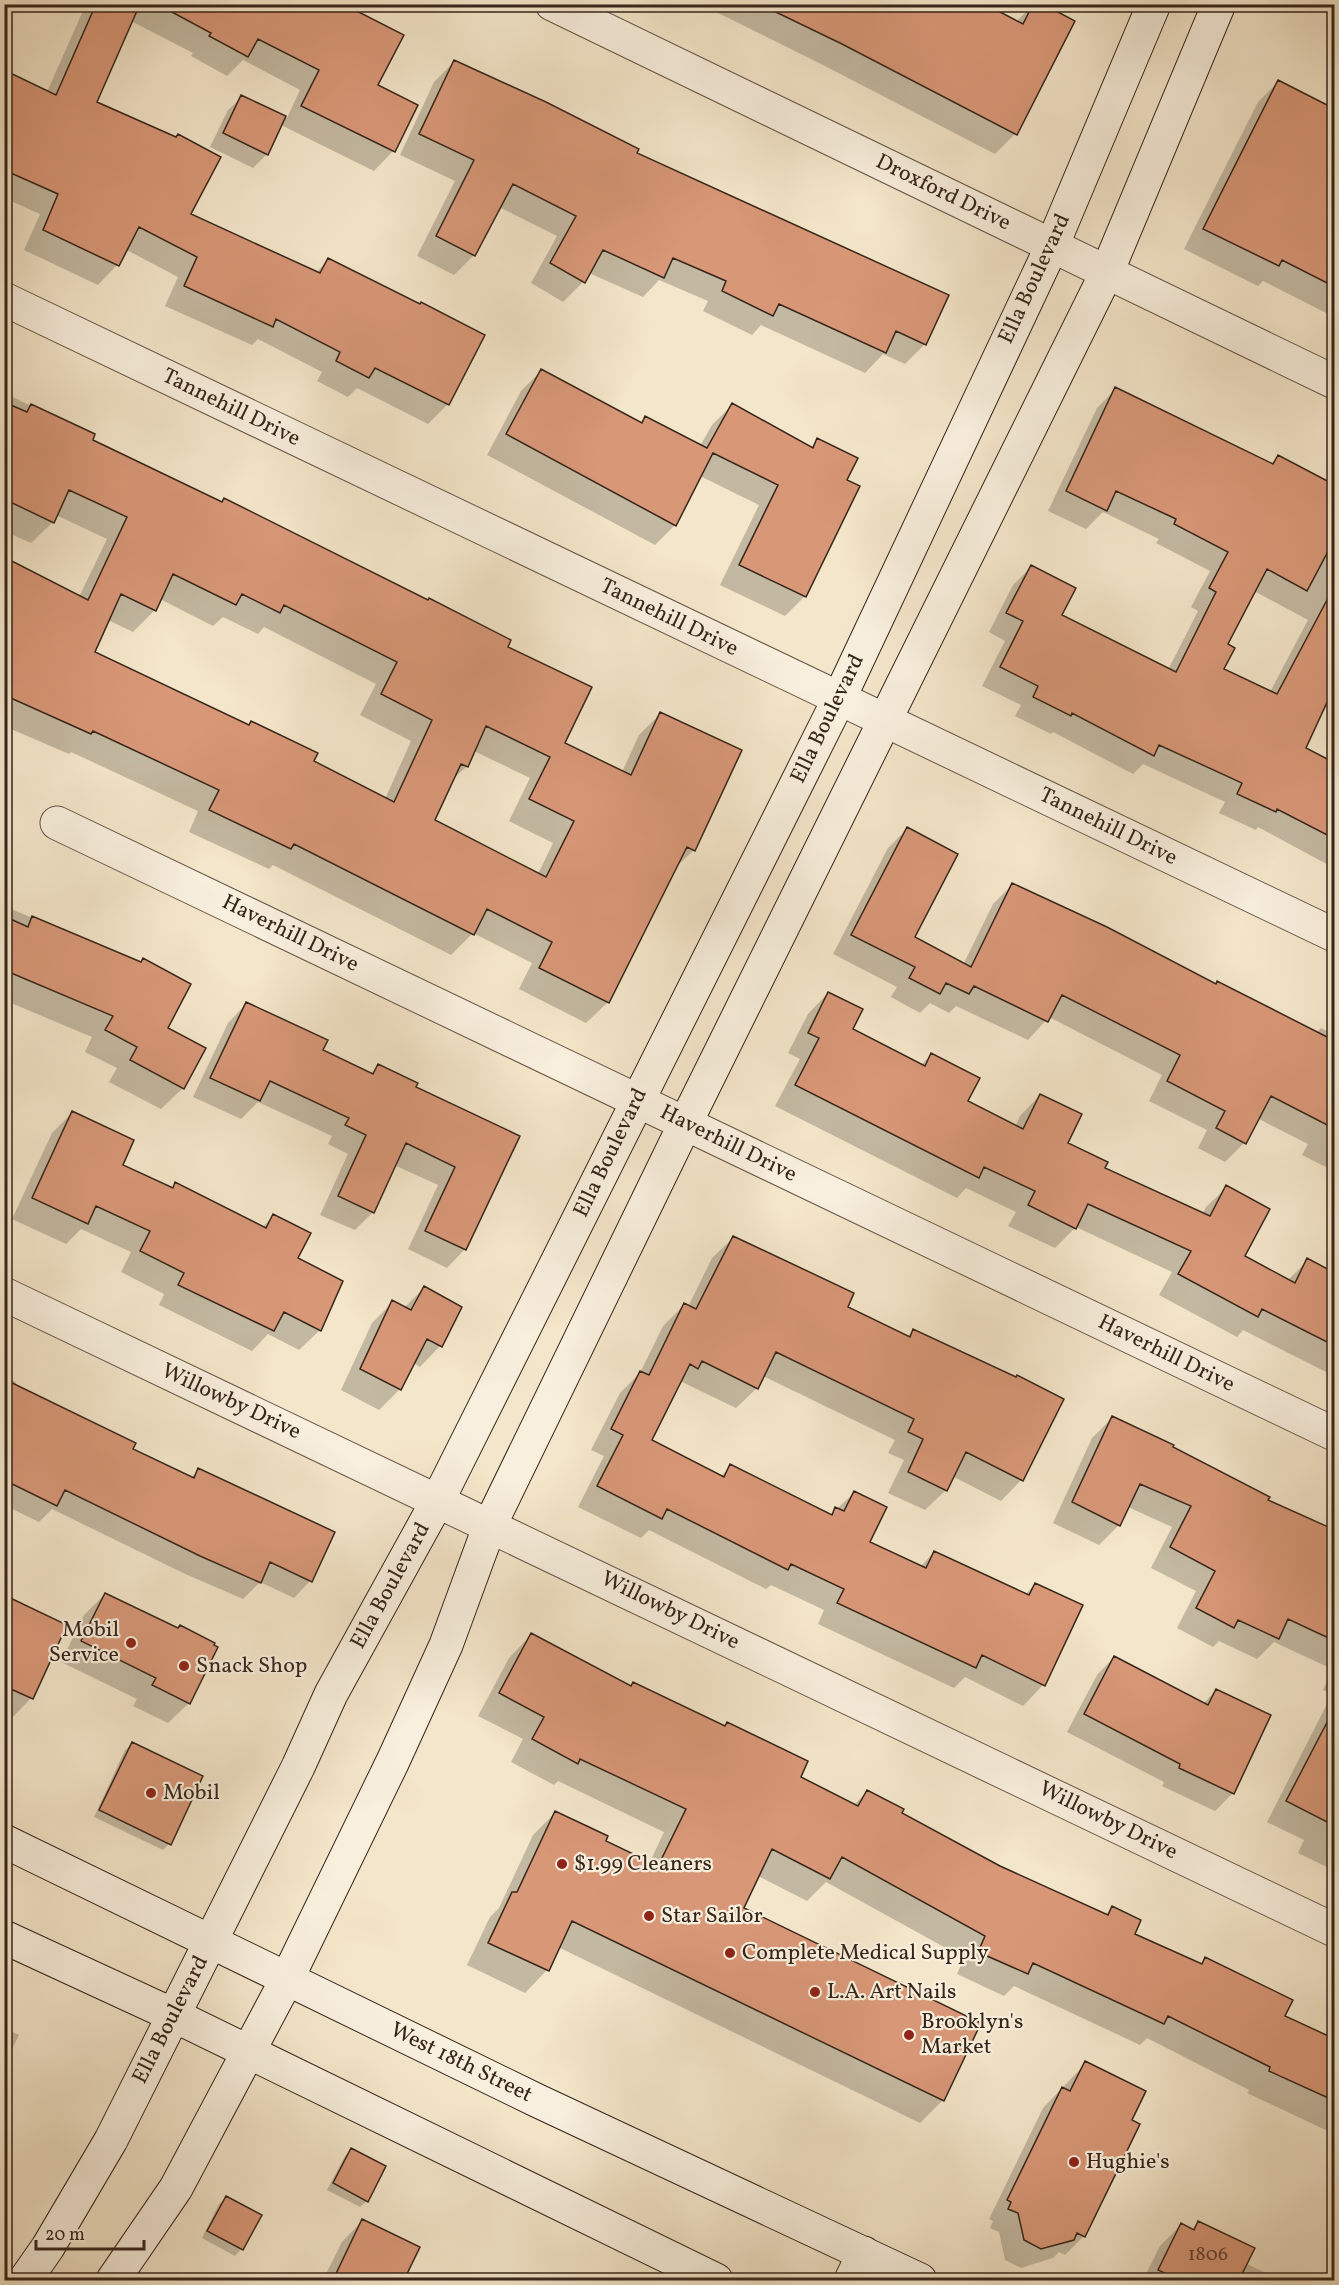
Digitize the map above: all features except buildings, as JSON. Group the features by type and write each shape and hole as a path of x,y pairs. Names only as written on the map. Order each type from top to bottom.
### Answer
{"main road":[{"name":"Droxford Drive","path":"552,4 1335,382"},
{"name":"Ella Boulevard","path":"25,2280 48,2247 111,2140 298,1767 331,1694 438,1500 839,699 1052,246 1154,4"},
{"path":"113,2280 176,2188 287,1979 393,1761 446,1645 490,1525 685,1124 1107,272 1219,4"},
{"name":"Tannehill Drive","path":"4,299 1335,935"},
{"name":"Haverhill Drive","path":"57,823 1335,1434"},
{"name":"Willowby Drive","path":"4,1294 1335,1930"},
{"name":"West 18th Street","path":"4,1841 538,2101 857,2267 921,2280"},
{"path":"4,1937 173,2015 716,2280"}],"place":[{"name":"Mobil Service","path":"131,1643"},
{"name":"Snack Shop","path":"184,1666"},
{"name":"Mobil","path":"151,1793"},
{"name":"$1.99 Cleaners","path":"562,1864"},
{"name":"Star Sailor","path":"649,1916"},
{"name":"Complete Medical Supply","path":"730,1953"},
{"name":"L.A. Art Nails","path":"815,1992"},
{"name":"Brooklyn's Market","path":"909,2035"},
{"name":"Hughie's","path":"1074,2162"}]}
